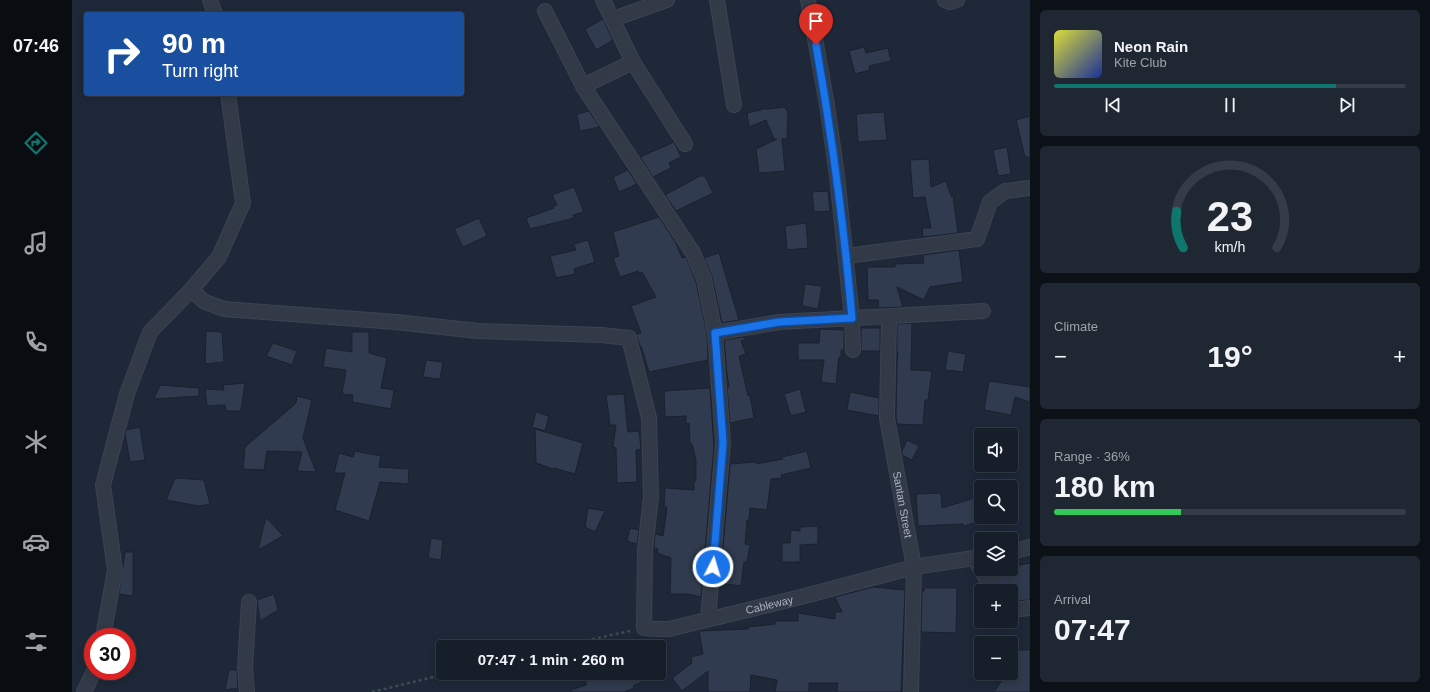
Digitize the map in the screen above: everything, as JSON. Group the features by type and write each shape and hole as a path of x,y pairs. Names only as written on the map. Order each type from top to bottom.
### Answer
{"street":[{"path":"210,0 214,12"},
{"path":"603,0 633,62 685,144"},
{"path":"613,19 667,0"},
{"path":"717,0 734,105"},
{"path":"808,0 827,105 846,256 852,318 853,350"},
{"path":"945,0 950,2 957,0"},
{"path":"544,11 583,86 693,253 704,279 715,333 723,443 708,619"},
{"path":"583,86 633,62"},
{"path":"105,628 115,570 103,485 127,394 150,332 192,290 219,257 243,203 228,96"},
{"path":"846,256 977,239 990,202 1005,191 1030,188"},
{"path":"192,290 204,302 224,309 396,322 478,330 601,335 629,338 649,418 651,497 645,550 644,628"},
{"path":"715,333 779,322 983,311"},
{"name":"Santan Street","path":"888,317 887,418 914,567 911,692"},
{"path":"1018,550 1030,547"},
{"name":"Cableway","path":"644,628 669,629 914,567 974,559"},
{"path":"247,692 245,668 248,602"},
{"path":"1018,609 1030,608"},
{"path":"84,692 90,680"}],"path":[{"path":"589,640 644,628"},
{"path":"372,692 436,676"}],"building":[{"path":"603,19 613,40 596,50 585,29"},
{"path":"864,47 866,53 888,48 891,61 869,66 870,70 855,74 849,51"},
{"path":"785,107 786,110 788,110 787,139 782,139 785,171 759,173 756,149 777,139 774,139 766,120 749,127 747,113 761,109"},
{"path":"589,111 600,127 580,131 577,114"},
{"path":"884,112 887,140 858,142 856,114"},
{"path":"1030,116 1030,157 1025,157 1016,120"},
{"path":"674,142 681,157 669,163 671,168 653,177 640,157"},
{"path":"1007,147 1011,174 998,176 993,150"},
{"path":"929,159 931,187 946,181 951,196 953,196 958,233 923,237 922,228 931,228 925,197 913,198 910,160"},
{"path":"628,170 637,184 619,192 613,177"},
{"path":"700,176 705,176 713,193 676,211 665,195"},
{"path":"574,187 584,212 573,215 574,218 530,229 526,218 554,208 553,206 557,205 552,195"},
{"path":"828,191 830,211 814,212 812,192"},
{"path":"659,217 676,243 682,258 686,257 696,282 707,334 708,360 649,372 636,334 641,333 631,306 656,297 642,272 639,273 638,271 620,277 613,258 619,256 613,232"},
{"path":"479,218 487,236 463,247 454,229"},
{"path":"806,223 808,248 787,250 785,226"},
{"path":"588,240 595,262 574,269 575,274 556,278 550,256 576,250 574,244"},
{"path":"959,250 963,282 930,287 924,300 897,287 903,307 879,308 878,300 868,300 867,267 895,267 895,264 924,263 923,255"},
{"path":"719,253 739,320 722,323 712,277 704,258"},
{"path":"805,284 822,286 818,309 802,306"},
{"path":"912,323 911,370 932,371 928,400 925,400 923,425 897,424 896,417 898,352 897,324"},
{"path":"861,328 880,328 880,351 861,351"},
{"path":"820,329 844,330 844,350 841,350 841,357 839,357 836,384 821,382 824,360 798,360 798,343 819,343"},
{"path":"206,331 222,332 224,362 205,364"},
{"path":"352,332 369,332 369,353 387,358 381,388 394,390 391,409 352,402 353,395 342,394 346,370 323,367 326,348 352,352"},
{"path":"744,337 745,339 741,341 746,354 739,356 748,396 750,395 754,418 730,423 727,387 729,387 724,340"},
{"path":"273,343 297,351 292,365 266,356"},
{"path":"948,351 966,354 963,372 945,370"},
{"path":"426,360 443,362 440,379 423,377"},
{"path":"989,381 1030,387 1030,402 1015,397 1011,415 984,410"},
{"path":"245,383 241,411 226,411 225,405 207,406 205,389 224,390 223,385"},
{"path":"160,385 199,388 199,396 154,399"},
{"path":"710,388 714,447 701,597 688,594 670,594 671,558 657,553 658,549 654,548 655,534 663,536 667,507 664,507 665,488 694,490 694,481 696,481 696,460 692,444 690,444 689,423 686,424 686,416 665,417 664,391"},
{"path":"800,389 806,412 791,416 784,394"},
{"path":"850,392 879,398 879,416 847,410"},
{"path":"624,394 628,432 639,431 641,449 636,450 637,482 617,483 616,448 613,447 616,425 610,425 606,395"},
{"path":"297,396 312,400 303,438 316,472 297,471 302,452 267,451 264,470 243,469 245,447 296,403"},
{"path":"536,412 549,416 545,431 532,427"},
{"path":"140,427 145,460 130,462 125,434 126,430"},
{"path":"535,429 583,443 575,474 536,463"},
{"path":"907,440 919,446 912,460 902,455 902,451"},
{"path":"355,451 381,456 379,467 409,469 408,484 380,482 369,521 335,510 345,473 334,473 339,453 353,457"},
{"path":"807,451 811,468 781,475 782,478 771,479 767,510 750,508 749,520 747,520 745,544 750,545 747,562 744,562 741,586 720,583 730,464 756,462 756,464 783,459 782,457"},
{"path":"175,478 204,480 210,504 199,506 166,500"},
{"path":"941,493 942,508 974,498 974,523 964,526 963,524 918,526 916,494"},
{"path":"588,508 605,511 595,532 585,527"},
{"path":"266,517 283,536 258,550"},
{"path":"818,526 818,544 800,545 800,562 782,562 782,543 790,543 791,530 800,531 800,527"},
{"path":"630,528 639,530 637,544 627,541"},
{"path":"431,538 443,540 441,560 428,558"},
{"path":"125,552 133,552 133,596 119,594"},
{"path":"1030,563 1030,600 1018,601 1018,584 999,584 994,576 1018,576 1018,566"},
{"path":"873,587 905,590 901,692 837,692 838,683 809,683 809,692 775,692 777,680 751,675 750,692 708,692 708,671 682,691 672,678 692,663 691,657 703,654 699,631 748,629 748,627 775,624 775,621 798,621 798,613 835,619 835,612 842,612 835,597"},
{"path":"924,588 957,588 956,633 921,632 922,591 924,591"},
{"path":"274,594 278,610 260,621 257,600"},
{"path":"1018,650 1030,650 1030,692 994,692 1002,680 1018,680"},
{"path":"229,670 237,670 238,688 225,690"},
{"path":"586,680 645,680 633,686 634,688 624,692 571,692 571,690 586,685"}],"route":[{"path":"713,567 723,443 715,333 779,322 852,318 837,176 827,105 816,45"}]}
